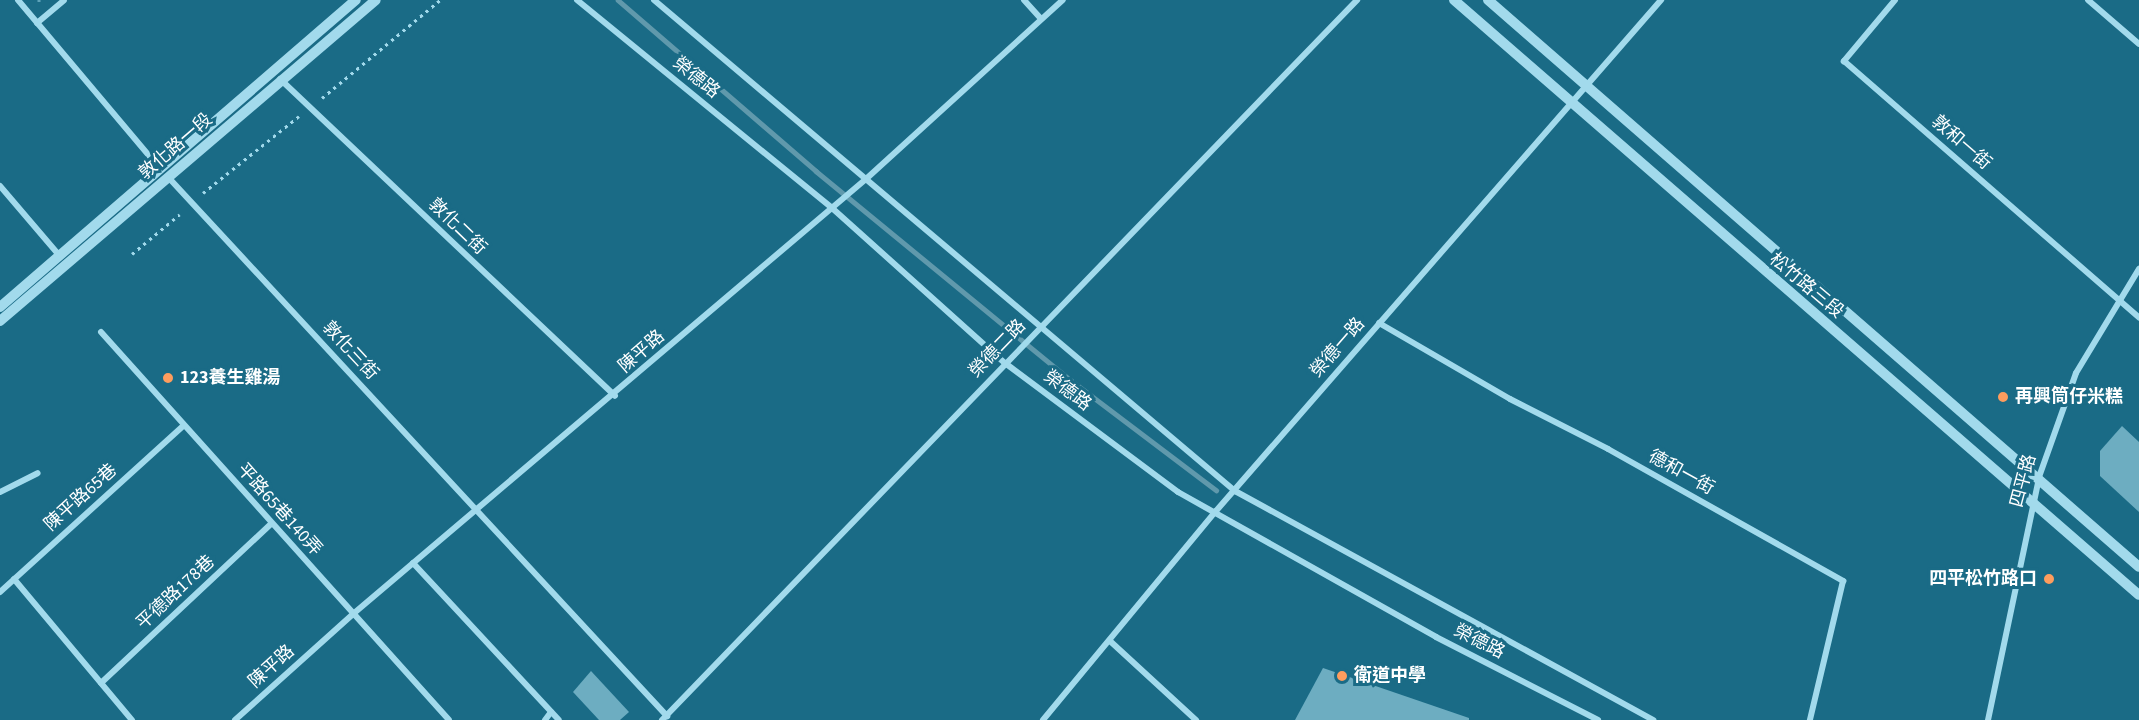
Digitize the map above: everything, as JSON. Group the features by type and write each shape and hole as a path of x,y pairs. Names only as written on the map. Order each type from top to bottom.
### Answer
{"street":[{"name":"敦化三街","path":"18,0 163,172 476,509 664,718"},
{"path":"37,23 64,0"},
{"name":"敦化路一段","path":"0,321 356,0"},
{"name":"敦化路一段","path":"0,307 59,255 376,0"},
{"name":"榮德路","path":"577,0 832,208 1005,363 1178,492 1216,511 1436,637 1598,720"},
{"name":"榮德路","path":"654,0 1039,328 1235,491 1654,720"},
{"path":"1024,0 1041,19"},
{"name":"陳平路","path":"235,720 353,614 476,509 615,396 866,179 1063,0"},
{"name":"榮德二路","path":"664,718 1357,0"},
{"name":"松竹路三段","path":"1454,0 2139,595"},
{"name":"松竹路三段","path":"1488,0 2139,567"},
{"name":"榮德一路","path":"1044,720 1216,511 1661,0"},
{"name":"敦和一街","path":"1895,0 1844,61 2119,299"},
{"path":"2088,0 2139,44"},
{"name":"敦化二街","path":"280,79 615,396"},
{"path":"0,186 59,255"},
{"name":"四平路","path":"1988,720 2038,477 2076,373 2139,269"},
{"path":"2119,299 2139,317"},
{"name":"德和一街","path":"1379,323 1510,399 1608,449 1843,581 1810,720"},
{"name":"平路65巷140弄","path":"101,332 182,427 450,720"},
{"name":"陳平路65巷","path":"0,592 182,427"},
{"path":"0,492 38,473"},
{"name":"平德路178巷","path":"101,683 271,524"},
{"path":"413,563 559,720"},
{"path":"14,579 132,720"},
{"path":"1110,641 1196,720"},
{"path":"545,720 551,712"}],"path":[{"path":"321,98 440,0"},
{"path":"203,194 299,116"},
{"path":"132,254 180,214"}],"building":[{"path":"2122,426 2139,442 2139,512 2100,476 2100,451"},
{"path":"1323,668 1469,718 1469,720 1295,720"},
{"path":"591,671 629,712 620,720 599,720 573,692"}],"waterway":[{"path":"618,0 816,171 1068,378 1216,490"}],"place":[{"name":"123養生雞湯","path":"168,378"},
{"name":"再興筒仔米糕","path":"2003,397"},
{"name":"四平松竹路口","path":"2049,579"},
{"name":"衛道中學","path":"1342,676"}]}
